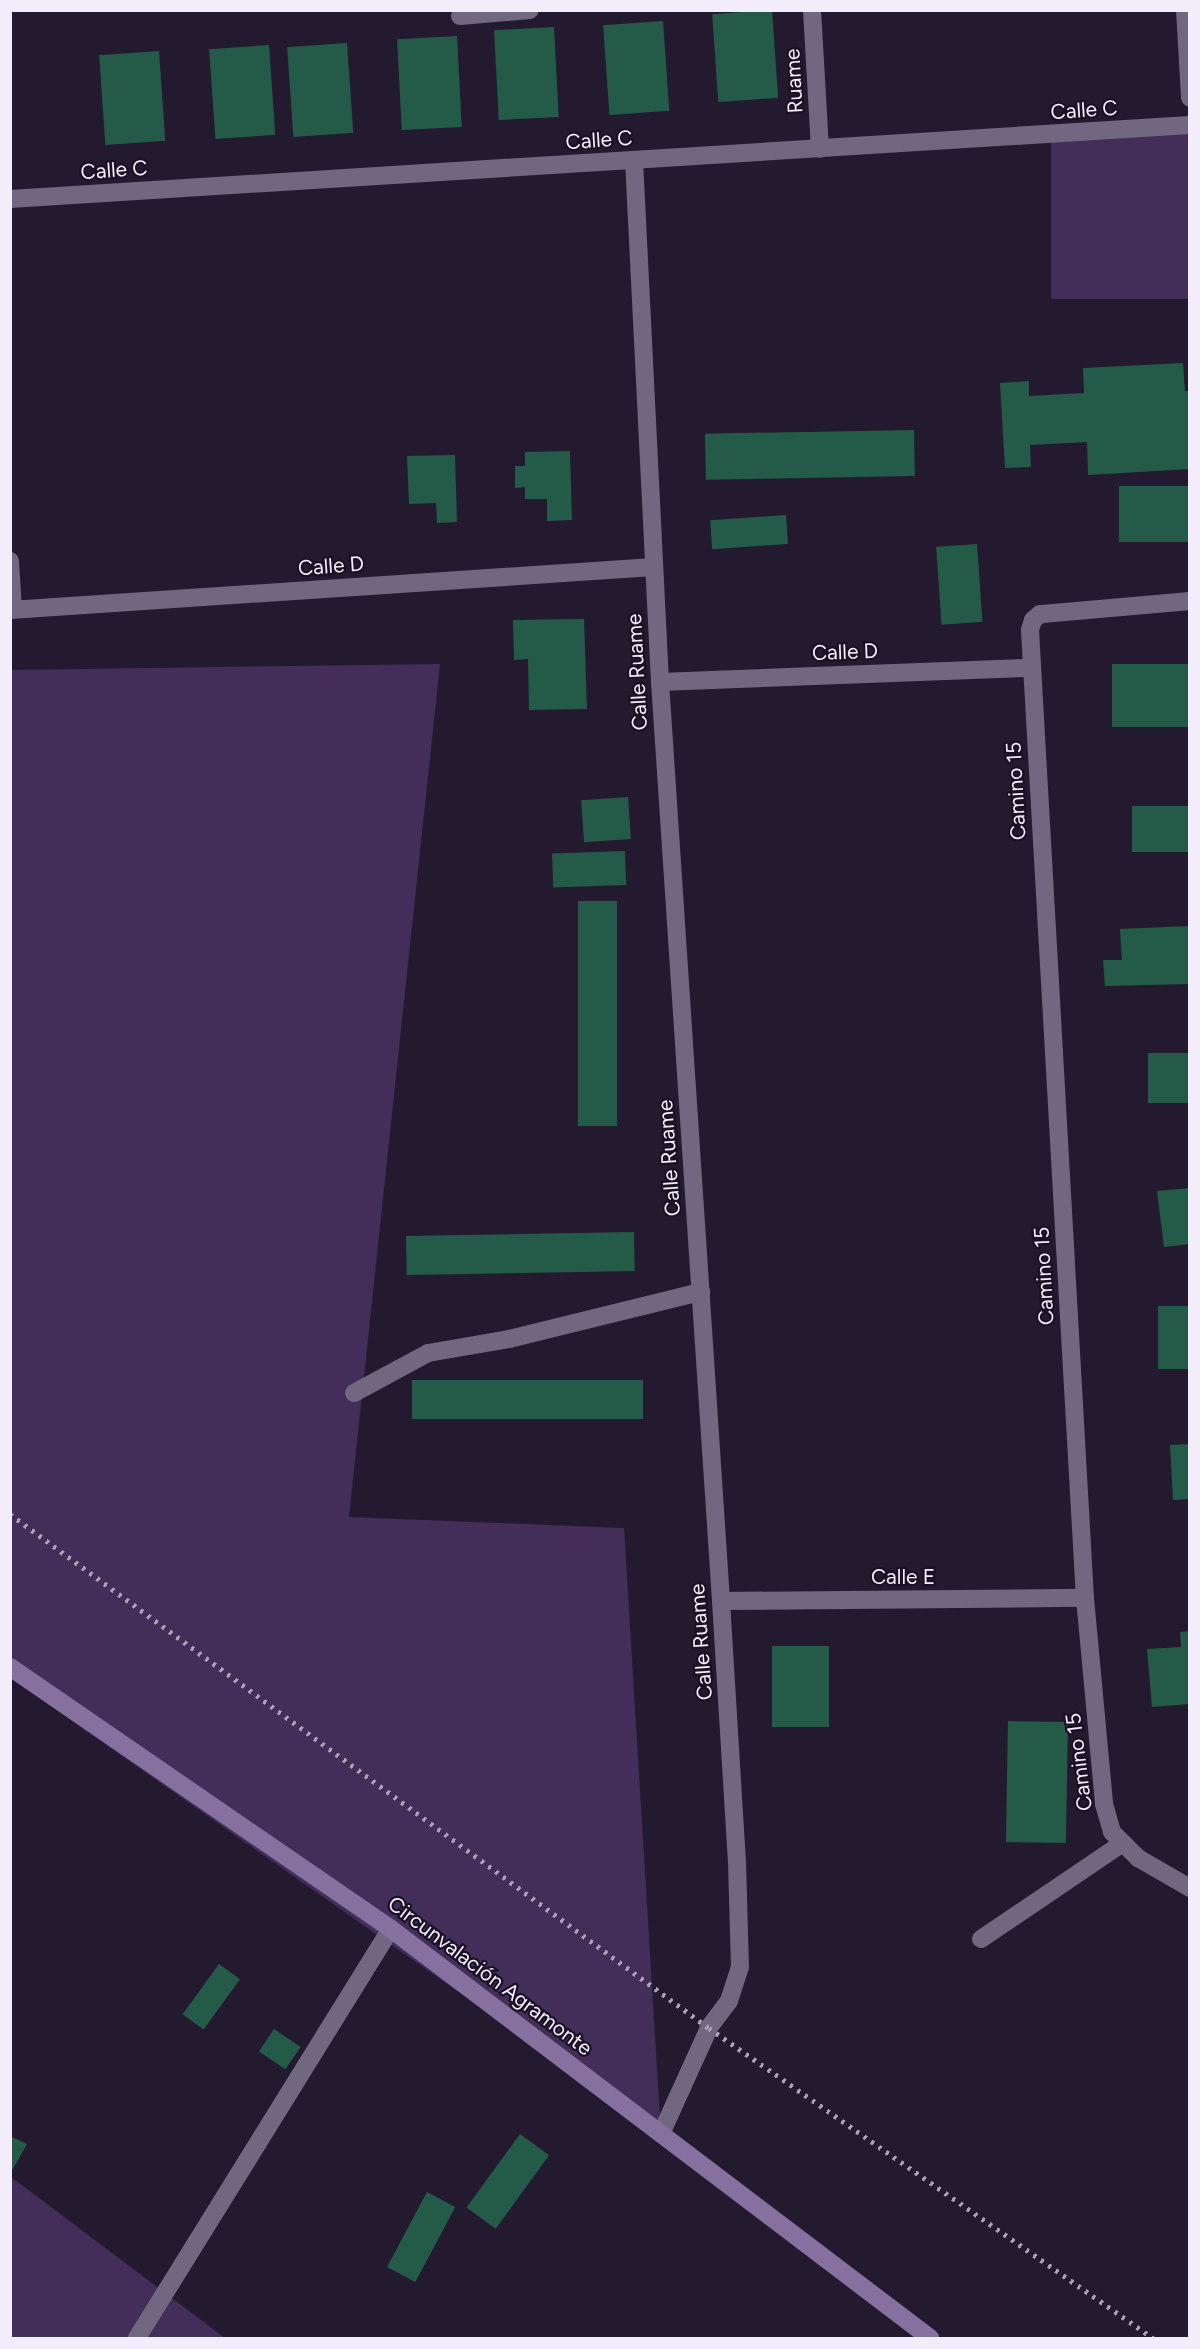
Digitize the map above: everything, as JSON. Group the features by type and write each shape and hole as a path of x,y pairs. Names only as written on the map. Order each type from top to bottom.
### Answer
{"main road":[{"name":"Circunvalación Agramonte","path":"10,1667 391,1929 930,2338"}],"street":[{"path":"460,16 530,10"},
{"name":"Ruame","path":"812,10 820,150"},
{"path":"1185,10 1190,98"},
{"name":"Calle C","path":"10,199 1190,125"},
{"name":"Calle Ruame","path":"634,160 660,682 721,1601 737,1861 740,1967 729,2001 710,2028 661,2134"},
{"path":"10,561 12,610"},
{"name":"Calle D","path":"12,610 654,567"},
{"name":"Camino 15","path":"1190,601 1040,614 1033,620 1030,630 1085,1598 1104,1803 1112,1832 1138,1858 1190,1888"},
{"name":"Calle D","path":"660,682 1032,668"},
{"path":"354,1393 428,1353 509,1339 700,1292"},
{"name":"Calle E","path":"721,1601 1085,1598"},
{"path":"981,1939 1123,1843"},
{"path":"137,2338 391,1929"}],"shaded area":[{"path":"1051,126 1189,126 1189,299 1051,299"},
{"path":"440,664 349,1517 624,1528 661,2134 11,1678 11,670"},
{"path":"11,2177 225,2338 11,2338"}],"building":[{"path":"772,10 778,98 718,102 712,14"},
{"path":"663,21 669,111 609,115 603,25"},
{"path":"554,27 559,117 499,120 494,30"},
{"path":"457,36 462,127 402,130 397,39"},
{"path":"347,43 353,133 293,137 287,47"},
{"path":"269,45 275,135 215,139 209,49"},
{"path":"159,51 165,141 105,145 99,55"},
{"path":"1183,363 1185,391 1190,391 1190,469 1088,475 1087,442 1030,445 1031,467 1005,468 1000,383 1029,381 1029,396 1084,393 1083,368"},
{"path":"914,430 915,476 706,480 705,434"},
{"path":"570,451 572,520 547,521 547,499 525,499 525,487 515,488 515,466 525,466 525,452"},
{"path":"455,455 457,522 437,523 436,503 409,504 407,456"},
{"path":"1119,486 1190,486 1190,542 1119,542"},
{"path":"786,515 788,544 712,549 710,520"},
{"path":"977,544 982,622 942,625 936,547"},
{"path":"584,619 587,709 529,710 528,659 514,660 513,620"},
{"path":"1112,664 1190,664 1190,727 1112,727"},
{"path":"628,797 631,839 584,842 581,800"},
{"path":"1132,806 1190,806 1190,852 1132,852"},
{"path":"625,851 626,885 553,888 552,854"},
{"path":"578,901 617,901 617,1126 578,1126"},
{"path":"1190,926 1190,984 1105,986 1103,960 1122,960 1120,929"},
{"path":"1148,1053 1190,1053 1190,1103 1148,1103"},
{"path":"1190,1188 1190,1244 1164,1247 1157,1191"},
{"path":"634,1232 635,1271 407,1275 406,1236"},
{"path":"1158,1306 1190,1306 1190,1369 1158,1369"},
{"path":"412,1380 643,1380 643,1419 412,1419"},
{"path":"1190,1444 1190,1499 1173,1500 1170,1445"},
{"path":"1190,1631 1190,1704 1152,1707 1147,1649 1181,1647 1180,1632"},
{"path":"772,1646 829,1646 829,1727 772,1727"},
{"path":"1008,1721 1068,1722 1066,1843 1006,1842"},
{"path":"219,1964 240,1979 204,2029 183,2014"},
{"path":"274,2029 301,2047 285,2069 259,2051"},
{"path":"520,2134 549,2155 496,2229 467,2208"},
{"path":"10,2136 27,2144 10,2174"},
{"path":"427,2192 455,2207 415,2282 387,2267"}],"railway":[{"path":"10,1514 709,2028 1153,2338"}]}
